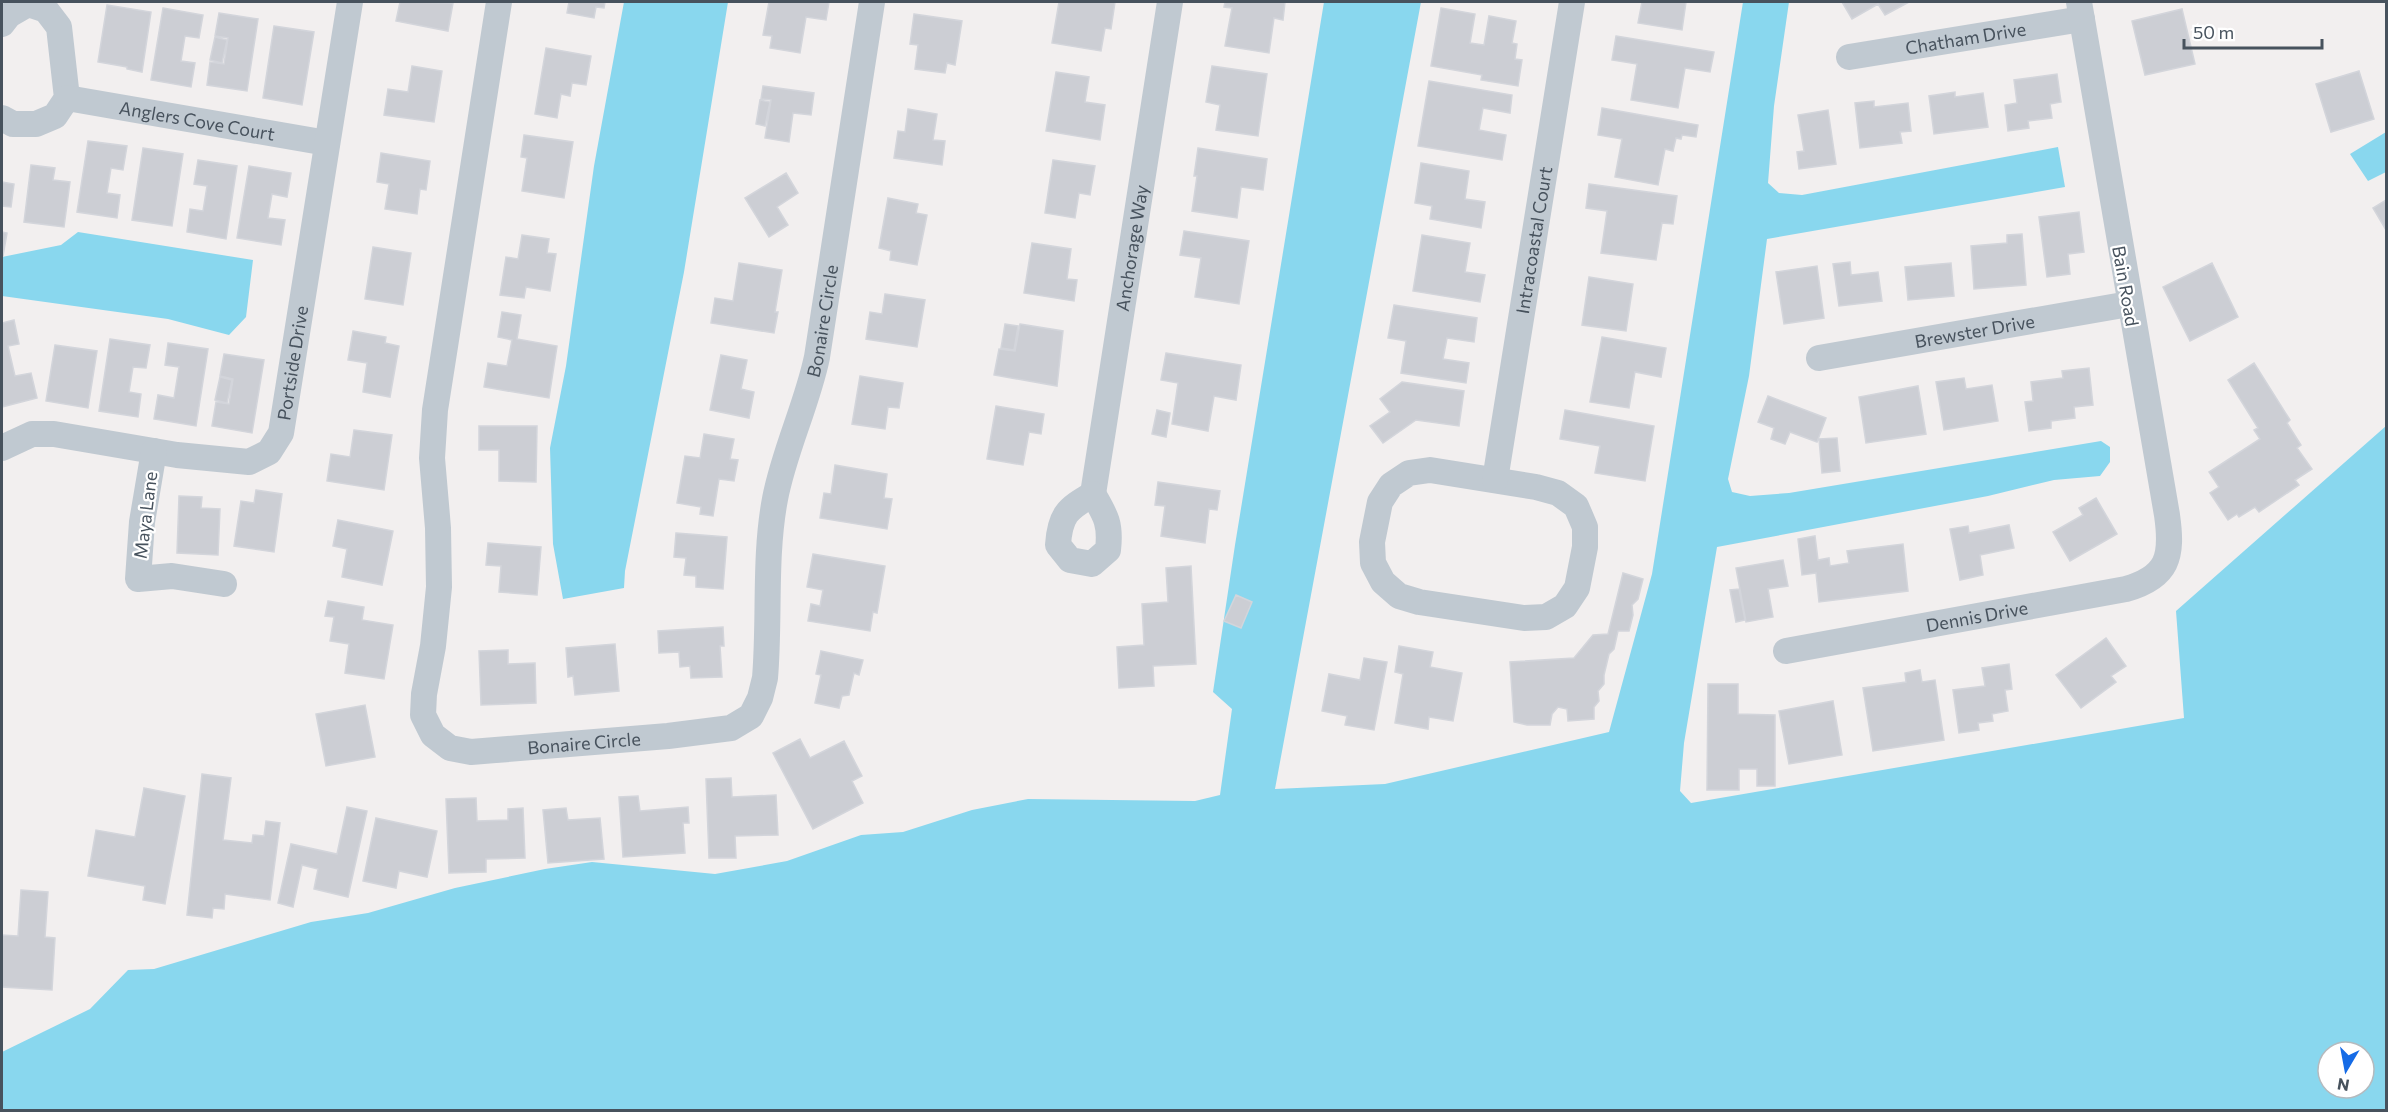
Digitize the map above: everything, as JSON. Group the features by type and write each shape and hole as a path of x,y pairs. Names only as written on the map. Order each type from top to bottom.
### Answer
{"street":[{"name":"Portside Drive","path":"2,448 32,434 54,434 177,455 249,462 269,452 281,433 350,2"},
{"name":"Bonaire Circle","path":"499,2 440,364 432,458 438,528 439,587 423,715 433,735 450,748 471,752 731,728 751,716 760,698 765,678 770,537 775,498 811,384 817,357 872,2"},
{"name":"Anchorage Way","path":"1093,494 1170,2"},
{"name":"Intracoastal Court","path":"1495,480 1572,2"},
{"path":"2,24 9,15 27,4 46,10 59,27 67,98 55,116 36,124 14,124 2,118"},
{"name":"Chatham Drive","path":"1849,57 2080,10"},
{"name":"Bain Road","path":"2080,10 2170,537 2163,569"},
{"name":"Anglers Cove Court","path":"67,98 327,143"},
{"name":"Brewster Drive","path":"1819,358 2129,304"},
{"name":"Maya Lane","path":"154,451 142,522 138,579 172,576 224,584"},
{"path":"1430,470 1495,480 1558,493 1576,506 1585,527 1585,547 1577,588 1565,606 1546,616 1524,618 1419,602 1399,596 1383,582 1373,564 1372,542 1380,502 1391,485 1409,473 1430,470"},
{"name":"Dennis Drive","path":"1786,651 2126,589 2146,583 2163,569"}],"water":[{"path":"624,2 728,2 684,272 625,571 624,588 563,599 553,544 550,448 566,366 594,166"},
{"path":"1324,2 1421,2 1275,789 1385,784 1609,732 1652,574 1743,2 1789,2 1774,106 1768,183 1779,193 1802,195 2058,147 2065,187 1767,239 1749,376 1728,479 1732,492 1750,496 1789,493 2101,441 2110,447 2110,462 2100,476 2054,480 1988,496 1717,547 1684,743 1680,791 1691,803 2184,718 2176,611 2386,426 2386,1110 2,1110 2,1052 90,1009 128,970 154,969 311,922 368,913 455,888 545,869 592,862 715,874 787,861 861,835 903,832 972,810 1028,799 1195,801 1220,795 1232,709 1213,692"},
{"path":"2386,132 2386,172 2368,181 2350,154"},
{"path":"78,232 253,260 246,317 229,335 168,319 2,296 2,257 61,245"}],"building":[{"path":"400,2 453,3 448,31 396,21"},
{"path":"569,2 605,2 604,8 596,7 594,18 567,13"},
{"path":"769,2 829,2 826,20 806,17 800,53 770,48 772,36 763,35"},
{"path":"1059,2 1115,2 1111,29 1105,28 1101,51 1052,43"},
{"path":"1225,2 1285,2 1283,20 1274,18 1269,53 1225,46 1232,8 1224,7"},
{"path":"1642,2 1686,2 1682,30 1638,23"},
{"path":"1842,2 1909,2 1885,15 1878,4 1852,19"},
{"path":"107,5 151,12 142,72 98,62"},
{"path":"163,8 203,15 199,38 185,36 181,61 195,63 191,87 151,80"},
{"path":"1441,8 1475,14 1470,43 1484,45 1489,16 1516,21 1512,43 1517,44 1515,59 1522,60 1518,86 1481,80 1482,75 1431,66"},
{"path":"2182,9 2195,64 2145,75 2132,21"},
{"path":"219,13 258,19 247,91 207,85 210,62 224,64 228,38 215,36"},
{"path":"914,14 962,21 955,65 947,63 945,73 915,69 918,45 910,44"},
{"path":"274,26 314,32 302,105 263,98"},
{"path":"1616,36 1714,52 1710,72 1685,68 1678,108 1631,100 1637,64 1612,60"},
{"path":"215,37 227,40 222,63 210,60"},
{"path":"546,48 591,56 586,85 572,83 570,96 561,94 557,118 535,114"},
{"path":"412,66 442,71 434,122 384,115 388,89 408,92"},
{"path":"1212,66 1267,74 1258,136 1216,130 1220,105 1206,102"},
{"path":"2359,71 2374,119 2331,132 2316,84"},
{"path":"1056,72 1089,77 1085,102 1105,105 1100,140 1046,131"},
{"path":"2057,74 2061,102 2050,104 2052,118 2028,121 2029,128 2008,131 2005,105 2017,103 2014,80"},
{"path":"1429,81 1512,95 1510,113 1483,108 1479,130 1506,135 1502,160 1418,146"},
{"path":"763,86 814,93 811,115 793,113 789,142 765,138 771,100 761,99"},
{"path":"1955,92 1955,97 1983,93 1988,127 1934,134 1929,96"},
{"path":"760,100 770,102 765,126 756,124"},
{"path":"1874,101 1874,107 1908,103 1911,131 1900,132 1902,143 1860,148 1855,103"},
{"path":"1602,108 1698,125 1696,137 1682,135 1681,139 1676,138 1673,151 1665,149 1658,185 1615,177 1622,139 1598,135"},
{"path":"908,109 937,114 933,140 945,141 942,165 894,158 898,131 905,132"},
{"path":"1828,110 1836,164 1799,169 1797,152 1804,151 1798,115"},
{"path":"524,135 573,142 564,198 522,191 527,158 521,157"},
{"path":"88,141 127,146 123,170 111,168 107,193 120,195 117,218 77,212"},
{"path":"143,148 183,154 172,226 132,220"},
{"path":"1198,148 1267,159 1263,190 1241,187 1237,218 1192,211"},
{"path":"381,153 430,161 426,190 420,189 417,214 385,209 389,184 377,182"},
{"path":"198,160 237,166 226,239 187,232 190,209 203,211 207,186 194,184"},
{"path":"1053,160 1095,166 1090,195 1079,193 1075,218 1045,213"},
{"path":"1421,163 1469,171 1465,199 1485,202 1481,228 1430,219 1432,206 1415,203"},
{"path":"31,165 55,168 53,180 70,182 64,227 24,222"},
{"path":"249,166 291,173 287,197 272,194 268,218 285,220 281,245 237,238"},
{"path":"786,173 798,193 777,207 788,225 769,237 745,198"},
{"path":"2,182 14,184 11,207 2,206"},
{"path":"1589,184 1677,196 1673,224 1662,223 1656,260 1601,253 1607,211 1586,208"},
{"path":"888,198 918,204 916,213 927,215 917,265 890,260 891,251 879,248"},
{"path":"2386,200 2386,230 2373,208"},
{"path":"2079,212 2084,252 2068,254 2070,274 2047,277 2039,217"},
{"path":"1184,231 1249,241 1239,304 1195,297 1201,258 1180,255"},
{"path":"2,232 7,233 3,256 2,256"},
{"path":"2022,234 2026,285 1974,289 1971,246 2007,243 2007,235"},
{"path":"522,235 549,239 547,253 556,254 550,291 526,287 524,298 500,295 506,257 518,259"},
{"path":"1422,235 1470,243 1465,272 1485,275 1480,302 1413,291"},
{"path":"1032,243 1071,249 1067,279 1077,280 1074,301 1024,293"},
{"path":"373,247 411,253 403,305 365,299"},
{"path":"1850,262 1851,275 1878,272 1882,301 1839,306 1833,264"},
{"path":"739,263 782,270 774,333 711,323 715,298 733,301"},
{"path":"1951,263 1954,296 1908,300 1905,267"},
{"path":"2212,263 2238,317 2190,341 2163,287"},
{"path":"1817,266 1824,318 1784,324 1776,272"},
{"path":"1589,277 1633,284 1626,331 1582,325"},
{"path":"885,294 925,300 917,347 866,339 870,312 882,314"},
{"path":"1394,305 1477,318 1474,342 1447,338 1443,359 1469,363 1466,383 1401,373 1406,341 1388,338"},
{"path":"502,312 521,315 517,339 557,346 549,398 484,387 488,363 507,366 512,340 498,337"},
{"path":"14,320 19,344 8,346 15,376 31,373 37,398 2,407 2,323"},
{"path":"1005,324 1018,326 1014,350 1001,348"},
{"path":"1020,324 1063,331 1057,386 994,375 999,349 1015,351"},
{"path":"353,331 386,337 385,343 399,346 390,397 363,392 367,363 348,360"},
{"path":"1602,337 1666,348 1661,377 1635,372 1629,408 1590,402"},
{"path":"110,339 150,345 146,368 133,367 129,392 141,394 138,417 99,411"},
{"path":"168,343 208,349 196,426 154,419 158,395 174,398 179,367 165,365"},
{"path":"55,345 97,351 88,408 46,401"},
{"path":"1166,353 1241,365 1236,400 1214,396 1208,431 1172,424 1178,383 1161,380"},
{"path":"224,354 264,360 252,433 212,426 216,402 229,404 233,379 220,376"},
{"path":"721,355 747,360 741,389 754,392 749,418 710,410"},
{"path":"2254,363 2290,420 2287,423 2301,445 2297,448 2312,469 2295,480 2299,485 2259,512 2255,507 2239,517 2237,514 2228,520 2210,493 2219,487 2209,472 2260,439 2254,430 2258,428 2228,380"},
{"path":"2089,368 2093,405 2074,407 2075,418 2051,421 2051,428 2029,431 2025,402 2033,401 2031,382 2063,378 2062,371"},
{"path":"860,376 903,383 899,408 888,407 885,429 852,424"},
{"path":"220,377 232,380 227,403 215,400"},
{"path":"1964,378 1966,389 1992,385 1998,421 1944,430 1936,382"},
{"path":"1402,382 1464,391 1459,426 1416,420 1383,443 1370,426 1390,412 1380,399"},
{"path":"1918,386 1926,434 1866,443 1859,397"},
{"path":"1768,396 1826,418 1817,442 1790,432 1785,444 1771,439 1774,428 1758,422"},
{"path":"996,406 1044,414 1041,434 1029,432 1023,465 987,459"},
{"path":"1157,410 1170,413 1166,437 1152,434"},
{"path":"1565,410 1654,426 1645,481 1595,473 1600,446 1560,439"},
{"path":"479,426 537,426 536,482 499,481 499,450 479,450"},
{"path":"354,430 392,435 384,490 327,481 331,454 350,457"},
{"path":"704,434 734,439 730,459 738,460 734,481 719,479 713,516 700,514 701,507 677,503 685,456 700,458"},
{"path":"1837,438 1840,471 1822,473 1819,439"},
{"path":"835,465 887,474 884,498 892,499 887,529 820,518 824,493 831,494"},
{"path":"1158,482 1220,491 1217,510 1209,509 1205,543 1161,536 1165,506 1155,505"},
{"path":"256,490 282,494 274,552 234,546 241,501 254,503"},
{"path":"179,496 202,497 201,508 220,509 218,555 177,553"},
{"path":"2096,498 2117,534 2070,561 2053,532 2083,515 2079,508"},
{"path":"338,520 393,531 382,585 342,577 347,549 333,546"},
{"path":"2009,525 2014,548 1980,555 1983,575 1960,580 1950,529 1968,526 1969,533"},
{"path":"676,533 727,537 723,589 696,587 696,576 684,575 686,558 674,557"},
{"path":"1815,536 1818,560 1829,558 1830,566 1849,563 1847,551 1903,544 1908,591 1819,602 1816,573 1802,575 1798,539"},
{"path":"488,543 541,547 537,595 499,592 501,566 486,565"},
{"path":"813,554 885,566 877,613 873,612 870,631 808,621 811,604 820,606 823,590 807,587"},
{"path":"1783,560 1788,586 1768,589 1773,617 1746,622 1736,568"},
{"path":"1191,566 1196,664 1153,666 1154,686 1119,688 1117,647 1144,645 1142,604 1168,602 1166,568"},
{"path":"1623,573 1643,579 1638,599 1632,605 1633,615 1629,631 1618,631 1614,649 1609,654 1604,684 1598,691 1599,701 1594,707 1594,719 1568,721 1567,709 1558,707 1552,714 1550,725 1527,725 1514,722 1510,662 1574,658 1593,635 1608,634"},
{"path":"1739,589 1745,620 1736,622 1730,590"},
{"path":"1236,595 1252,602 1241,628 1224,621"},
{"path":"328,601 364,607 362,620 393,625 384,679 345,673 349,644 330,641 334,617 325,616"},
{"path":"723,627 724,646 720,646 722,677 691,678 690,666 680,667 679,652 659,653 658,631"},
{"path":"2106,638 2126,666 2111,676 2116,682 2081,708 2056,675"},
{"path":"615,644 619,691 575,695 573,676 568,677 566,648"},
{"path":"1399,646 1433,652 1430,667 1462,673 1453,721 1429,717 1428,729 1395,723 1403,674 1395,672"},
{"path":"508,650 508,664 535,663 536,703 481,705 479,651"},
{"path":"821,651 863,660 859,675 854,673 849,695 842,696 839,708 815,703 821,675 816,674"},
{"path":"1364,658 1387,662 1374,730 1345,725 1347,716 1322,711 1329,674 1360,680"},
{"path":"2009,664 2012,689 2005,690 2008,711 1992,714 1993,721 1978,723 1979,730 1959,733 1953,690 1985,686 1982,668"},
{"path":"1920,670 1922,682 1935,680 1944,740 1873,751 1863,688 1906,682 1905,673"},
{"path":"1708,684 1738,684 1738,714 1775,715 1775,786 1757,786 1757,769 1739,769 1739,790 1707,790"},
{"path":"1833,701 1842,755 1789,764 1779,711"},
{"path":"365,705 375,757 326,766 316,714"},
{"path":"800,739 810,758 844,741 862,776 852,781 863,803 813,829 773,753"},
{"path":"202,774 231,778 223,840 252,843 253,835 264,836 266,821 280,823 270,900 225,894 224,909 213,908 212,918 187,915"},
{"path":"731,778 732,797 776,795 778,835 735,836 736,858 709,858 706,779"},
{"path":"144,788 185,796 165,904 143,900 145,886 88,876 96,830 135,837"},
{"path":"638,796 640,811 688,807 689,823 683,823 685,853 623,857 619,797"},
{"path":"476,798 477,821 508,820 508,809 523,808 525,858 486,859 486,872 449,873 446,799"},
{"path":"347,807 367,811 348,897 314,889 318,869 302,865 293,907 278,903 291,844 337,854"},
{"path":"566,808 568,820 600,818 604,859 548,863 543,810"},
{"path":"376,818 437,831 427,877 399,871 396,888 363,881"},
{"path":"21,890 48,892 45,937 55,938 52,990 2,987 2,935 18,936"}]}
